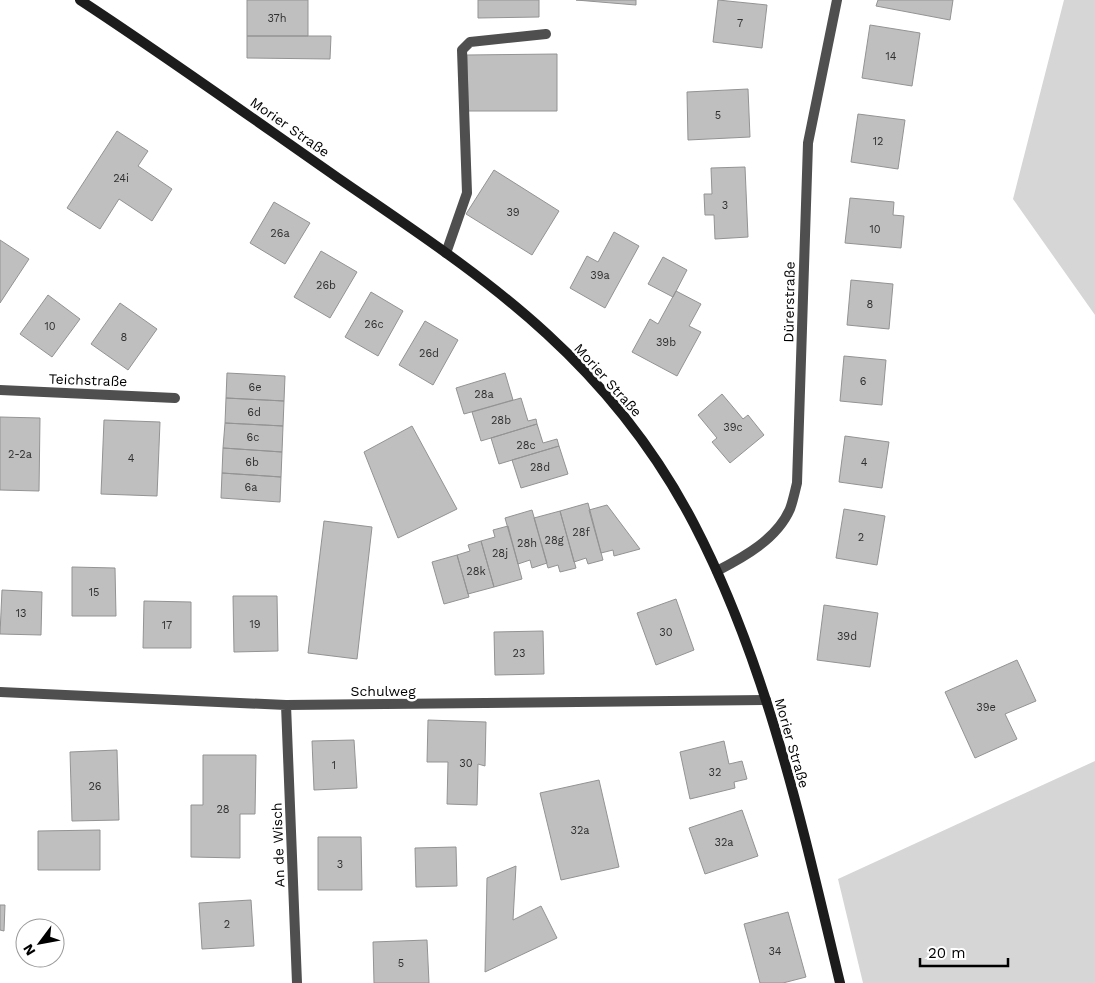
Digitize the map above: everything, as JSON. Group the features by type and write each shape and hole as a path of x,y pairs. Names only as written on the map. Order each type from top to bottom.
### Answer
{"main road":[{"name":"Morier Straße","path":"80,0 177,63 446,253 546,333 595,382 633,428 664,474 692,522 717,571 766,700 840,983"}],"street":[{"name":"Dürerstraße","path":"717,571 758,547 777,529 790,510 797,482 808,143 837,0"},
{"path":"446,253 467,193 462,50 470,42 546,34"},
{"name":"Teichstraße","path":"0,390 176,398"},
{"name":"Schulweg","path":"0,692 286,706 766,700"},
{"name":"An de Wisch","path":"286,706 297,983"}],"shaded area":[{"path":"1064,0 1095,0 1095,315 1013,199"},
{"path":"1095,761 1095,983 863,983 838,879"}],"building":[{"path":"247,0 308,0 308,36 247,36"},
{"path":"478,0 539,0 539,17 478,18"},
{"path":"576,0 636,0 636,5"},
{"path":"718,0 767,5 762,48 713,42"},
{"path":"878,0 953,0 950,20 876,6"},
{"path":"870,25 920,33 912,86 862,78"},
{"path":"247,36 331,36 330,59 247,58"},
{"path":"557,54 557,111 468,111 467,55"},
{"path":"748,89 750,137 688,140 687,92"},
{"path":"858,114 905,120 898,169 851,162"},
{"path":"117,131 148,151 138,166 172,189 152,221 119,199 100,229 67,208"},
{"path":"745,167 748,237 715,239 714,215 705,215 704,194 712,194 711,168"},
{"path":"494,170 559,211 532,255 466,214"},
{"path":"850,198 894,202 893,215 904,216 901,248 845,243"},
{"path":"274,202 310,223 285,264 250,243"},
{"path":"614,232 639,246 605,308 570,288 587,256 598,262"},
{"path":"0,240 29,259 0,303"},
{"path":"321,251 357,272 330,318 294,297"},
{"path":"663,257 687,270 673,297 648,284"},
{"path":"851,280 893,284 889,329 847,325"},
{"path":"676,291 701,304 689,326 701,332 677,376 632,352 650,319 658,324"},
{"path":"371,292 403,311 378,356 345,337"},
{"path":"48,295 80,319 52,357 20,334"},
{"path":"120,303 157,329 128,370 91,344"},
{"path":"425,321 458,340 433,385 399,365"},
{"path":"844,356 886,360 882,405 840,401"},
{"path":"227,373 285,376 284,401 226,398"},
{"path":"505,373 513,400 464,414 456,388"},
{"path":"722,394 743,419 748,415 764,435 730,463 712,442 717,438 698,415"},
{"path":"226,398 284,401 283,426 225,423"},
{"path":"521,398 528,421 536,419 537,424 481,441 472,412"},
{"path":"0,417 40,418 39,491 0,490"},
{"path":"104,420 160,422 157,496 101,494"},
{"path":"225,423 283,426 282,452 223,448"},
{"path":"537,424 543,443 557,439 559,446 499,464 491,438"},
{"path":"412,426 457,509 398,538 364,452"},
{"path":"845,436 889,442 882,488 839,482"},
{"path":"559,446 568,474 521,488 512,460"},
{"path":"223,448 282,452 281,477 222,473"},
{"path":"222,473 281,477 280,502 221,498"},
{"path":"588,503 603,560 588,564 586,558 574,562 560,511"},
{"path":"607,505 640,549 614,556 613,550 601,553 589,510"},
{"path":"844,509 885,516 877,565 836,558"},
{"path":"532,510 547,563 532,568 530,560 518,564 505,518"},
{"path":"560,511 576,568 560,572 558,565 548,568 534,518"},
{"path":"324,521 372,527 357,659 308,653"},
{"path":"508,526 522,579 494,587 481,541 495,537 493,530"},
{"path":"481,541 494,587 468,594 457,555 470,551 468,545"},
{"path":"457,555 469,597 444,604 432,562"},
{"path":"72,567 115,568 116,616 72,616"},
{"path":"2,590 42,592 41,635 0,634"},
{"path":"233,596 277,596 278,651 234,652"},
{"path":"676,599 694,650 656,665 637,613"},
{"path":"144,601 191,602 191,648 143,648"},
{"path":"824,605 878,613 870,667 817,660"},
{"path":"543,631 544,674 495,675 494,632"},
{"path":"1017,660 1036,701 1005,714 1017,739 975,758 945,692"},
{"path":"428,720 486,722 485,766 478,764 477,805 447,804 448,762 427,762"},
{"path":"354,740 357,788 314,790 312,741"},
{"path":"724,741 729,764 742,761 747,779 734,782 735,788 690,799 680,752"},
{"path":"117,750 119,820 72,821 70,752"},
{"path":"203,755 256,755 255,814 240,814 240,858 191,857 191,805 203,805"},
{"path":"599,780 619,867 561,880 540,793"},
{"path":"742,810 758,856 705,874 689,828"},
{"path":"100,830 100,870 38,870 38,831"},
{"path":"318,837 361,837 362,890 318,890"},
{"path":"456,847 457,886 416,887 415,848"},
{"path":"516,866 513,920 541,906 557,938 485,972 487,878"},
{"path":"251,900 254,946 202,949 199,903"},
{"path":"0,905 5,905 4,931 0,930"},
{"path":"788,912 806,977 783,983 760,983 744,924"},
{"path":"427,940 429,983 374,983 373,942"}]}
